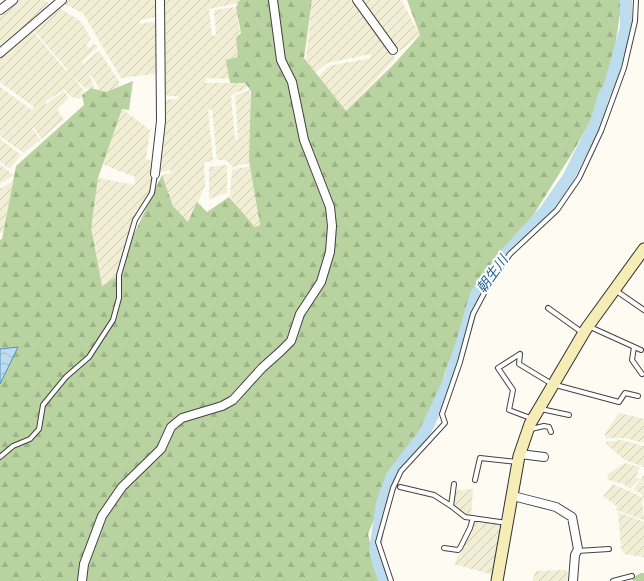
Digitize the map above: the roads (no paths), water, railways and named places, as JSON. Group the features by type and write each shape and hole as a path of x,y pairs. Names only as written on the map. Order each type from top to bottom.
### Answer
{"street":[{"path":"0,10 13,0"},
{"path":"0,53 62,0"},
{"path":"155,174 162,121 160,0"},
{"path":"82,581 84,564 102,516 122,487 161,449 171,427 182,418 222,406 233,400 262,368 291,341 300,314 321,282 330,252 332,226 330,207 304,140 292,82 281,60 273,0"},
{"path":"357,0 393,50"},
{"path":"497,581 519,458 528,430 552,384 586,330 644,249"},
{"path":"519,458 544,457"},
{"path":"513,496 556,507 568,513 572,517 578,549 573,581"}],"lane":[{"path":"391,581 378,542 393,488 401,472 445,423 442,414 460,362 473,314 489,284 510,254 557,210 579,178 601,131 624,68 635,21 636,0"},
{"path":"0,457 13,446 30,438 39,429 43,405 66,377 89,357 109,326 119,298 118,275 135,220 152,193 155,174"},
{"path":"615,290 644,310"},
{"path":"548,308 586,330 641,350"},
{"path":"634,347 632,360 642,374"},
{"path":"533,419 509,410 514,390 498,368 520,354 519,364 552,384 619,402 625,393 638,396"},
{"path":"538,409 569,415"},
{"path":"528,430 544,426 549,427 551,432"},
{"path":"475,480 480,458 519,458"},
{"path":"451,506 454,484"},
{"path":"400,488 434,495 465,517 508,523"},
{"path":"444,548 458,550 460,548 470,528 473,518"},
{"path":"577,552 609,549"},
{"path":"613,581 632,576"}],"water":[{"path":"18,347 0,384 0,349"}],"waterway":[{"name":"朝生川","path":"385,581 375,551 382,503 392,476 424,434 448,383 462,343 476,294 488,280 501,259 545,211 568,178 596,122 604,95 609,88 626,27 626,0"}]}
